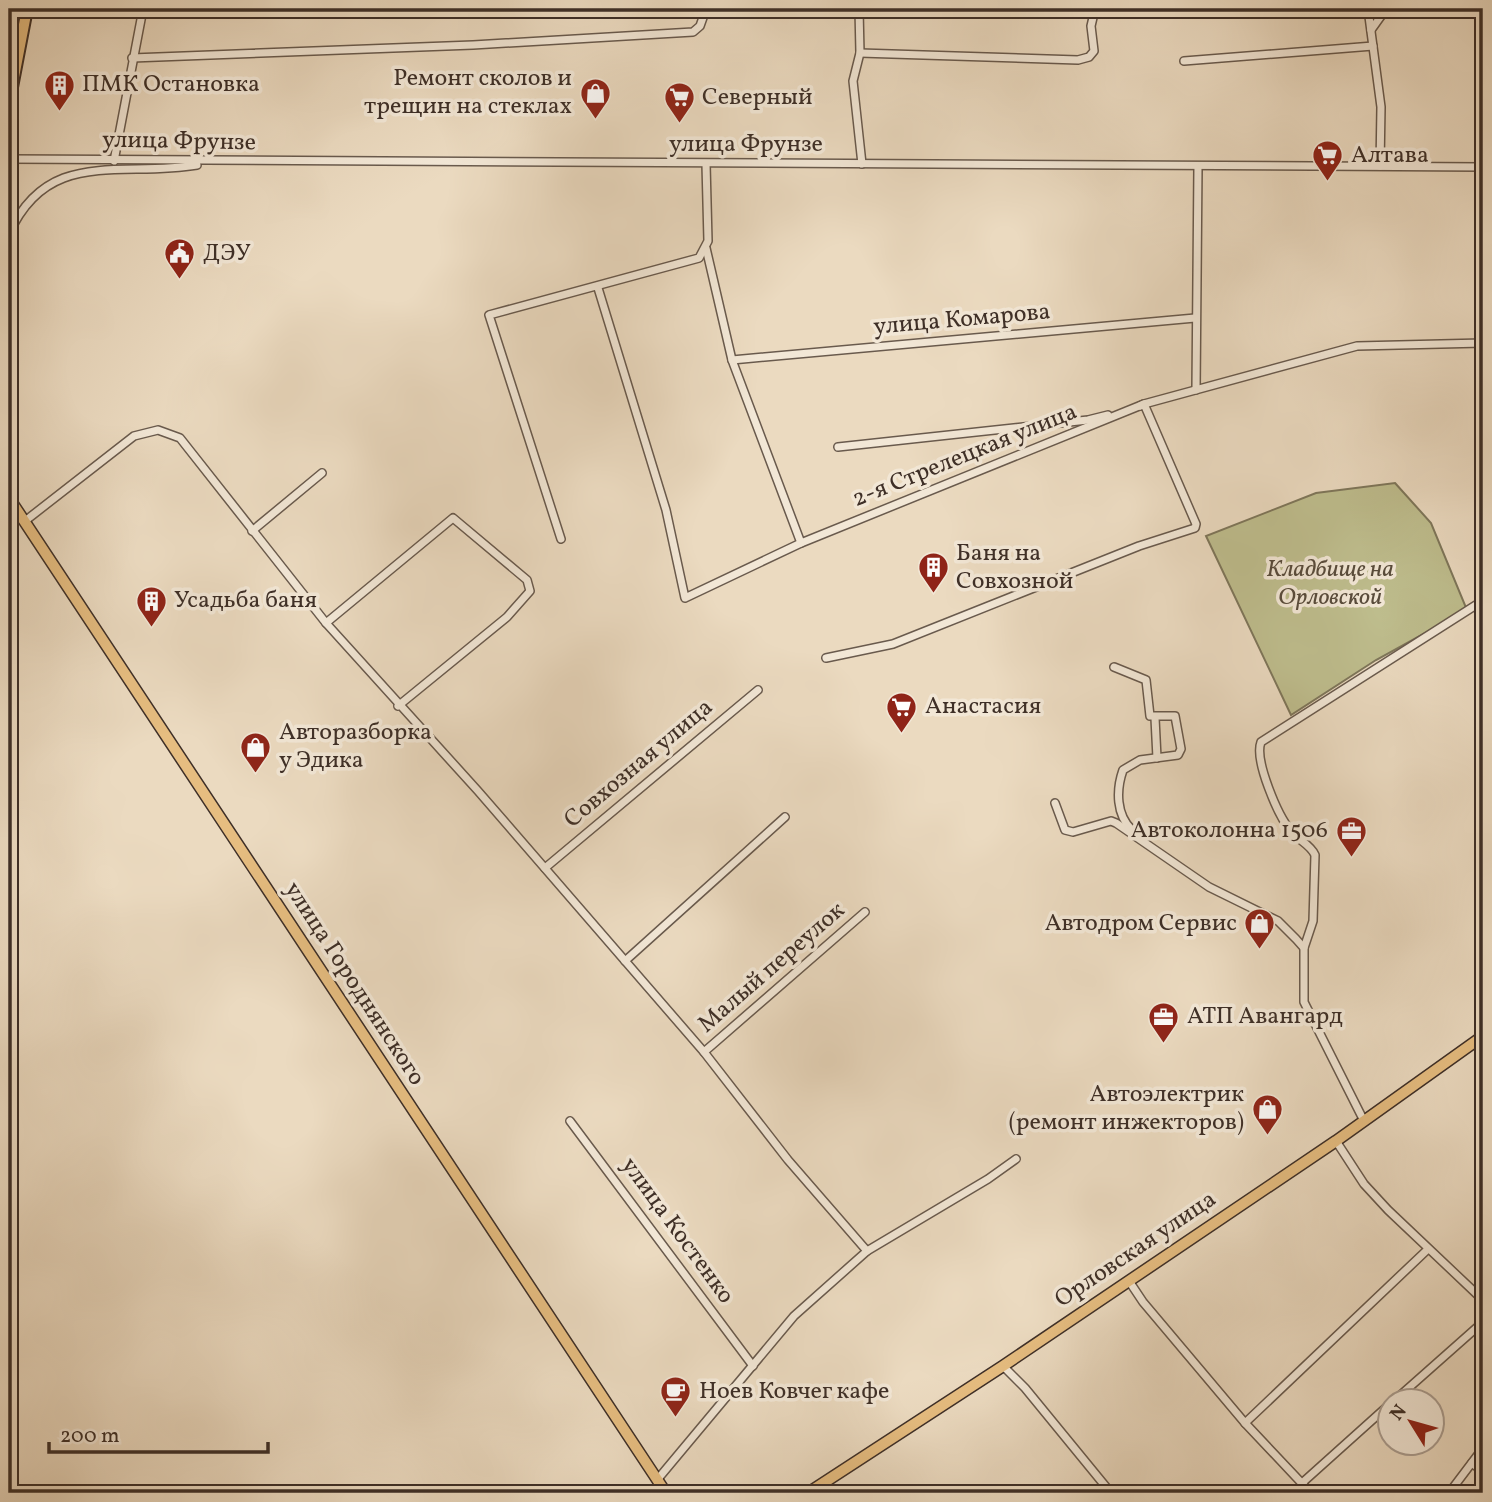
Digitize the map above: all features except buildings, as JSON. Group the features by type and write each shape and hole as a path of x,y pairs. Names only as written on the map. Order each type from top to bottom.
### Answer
{"highway":[{"path":"10,97 27,9"}],"main road":[{"name":"улица Городнянского","path":"9,498 666,1493"},
{"name":"Орловская улица","path":"808,1493 1003,1366 1336,1141 1355,1127 1362,1116 1376,1112 1483,1036"}],"street":[{"path":"114,161 143,9"},
{"path":"132,58 473,45 692,32 700,26 706,9"},
{"path":"859,9 860,53 853,81 862,164"},
{"path":"860,53 1078,60 1089,57 1094,51 1091,26 1095,9"},
{"path":"1368,9 1381,107 1380,166"},
{"path":"1371,30 1386,9"},
{"path":"1184,61 1373,46"},
{"name":"улица Фрунзе","path":"9,159 1483,167"},
{"path":"9,234 25,204 55,180 83,172 155,170 215,162"},
{"path":"706,164 706,247 732,360 801,543"},
{"path":"1196,390 1199,166"},
{"path":"561,539 489,315 695,260 702,256 706,247"},
{"name":"2-я Стрелецкая улица","path":"598,288 666,510 685,598 801,543 1144,404"},
{"name":"улица Комарова","path":"732,360 1195,318"},
{"name":"2-я Стрелецкая улица","path":"838,447 1087,421 1357,346 1483,343"},
{"path":"826,657 893,644 1139,546 1195,528 1196,524 1144,404"},
{"path":"25,521 120,444 146,431 158,430 180,438 326,623 545,868 704,1052 788,1160 867,1251"},
{"path":"252,531 322,473"},
{"path":"326,623 453,518 527,580 530,591 506,617 398,706"},
{"path":"1362,1116 1304,1002 1304,948 1313,921 1315,855 1311,847 1292,832 1280,814 1259,757 1261,742 1476,605"},
{"path":"1114,667 1146,680 1148,712 1155,718 1175,716 1181,749 1175,756 1140,760 1123,770 1119,788 1120,813 1136,836"},
{"name":"Совхозная улица","path":"545,868 758,690"},
{"path":"1155,718 1157,758"},
{"path":"1055,803 1062,827 1068,832 1111,821 1120,813"},
{"path":"625,961 785,817"},
{"path":"1111,821 1209,887 1278,921 1304,948"},
{"name":"Малый переулок","path":"704,1052 865,912"},
{"path":"1354,1102 1365,1111 1376,1112"},
{"name":"улица Костенко","path":"570,1121 753,1366"},
{"path":"1336,1141 1364,1184 1427,1250 1483,1300"},
{"path":"657,1480 794,1316 867,1251 988,1179 1016,1158"},
{"path":"1245,1423 1427,1250"},
{"path":"1129,1281 1143,1302 1245,1423 1311,1493"},
{"path":"1412,1386 1483,1322"},
{"path":"1003,1366 1025,1388 1111,1493"},
{"path":"1302,1483 1376,1417"},
{"path":"1450,1493 1483,1448"},
{"path":"1472,1463 1483,1472"}],"green space":[{"name":"Кладбище на Орловской","path":"1395,483 1431,523 1467,610 1376,660 1291,715 1206,536 1316,493"}],"place":[{"name":"ПМК Остановка","path":"59,112"},
{"name":"Ремонт сколов и трещин на стеклах","path":"595,120"},
{"name":"Северный","path":"679,125"},
{"name":"Алтава","path":"1328,183"},
{"name":"ДЭУ","path":"180,281"},
{"name":"Баня на Совхозной","path":"933,595"},
{"name":"Усадьба баня","path":"151,628"},
{"name":"Анастасия","path":"902,734"},
{"name":"Авторазборка у Эдика","path":"256,774"},
{"name":"Автоколонна 1506","path":"1351,858"},
{"name":"Автодром Сервис","path":"1260,951"},
{"name":"АТП Авангард","path":"1164,1044"},
{"name":"Автоэлектрик (ремонт инжекторов)","path":"1267,1136"},
{"name":"Ноев Ковчег кафе","path":"676,1419"}]}
